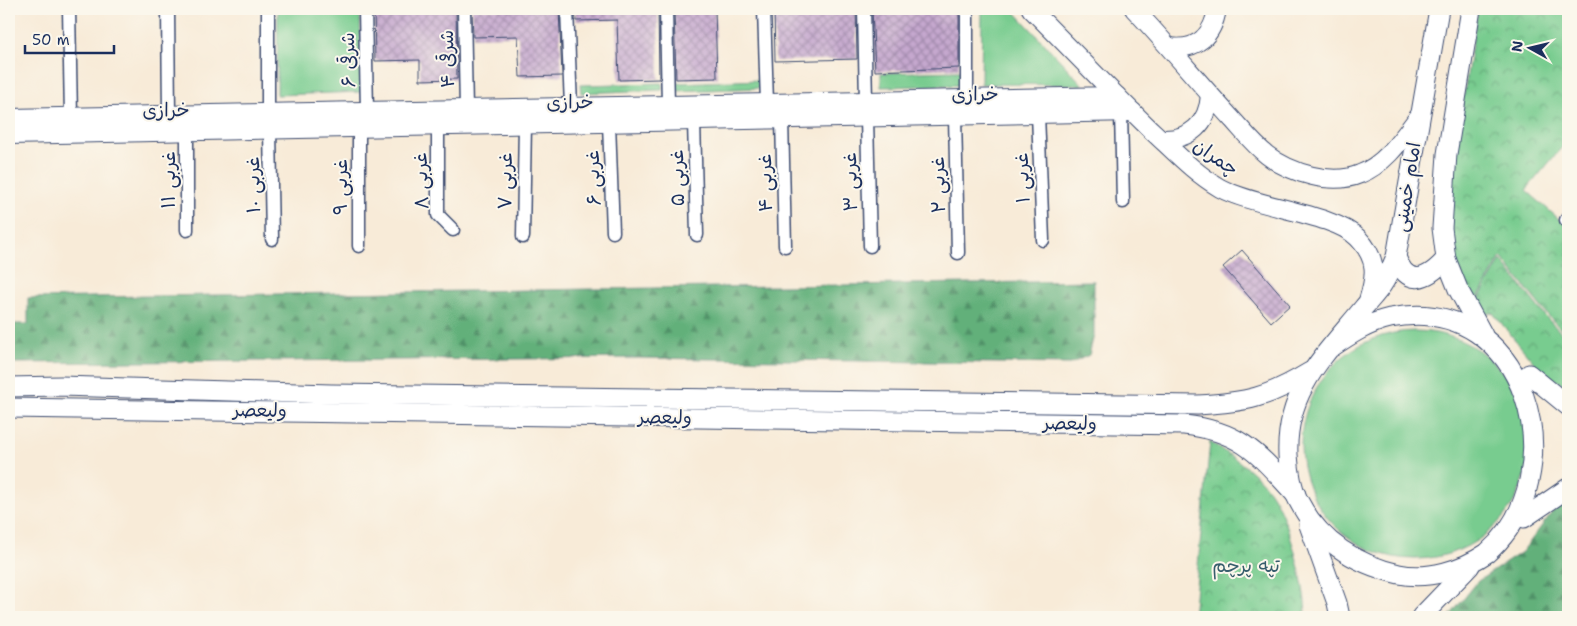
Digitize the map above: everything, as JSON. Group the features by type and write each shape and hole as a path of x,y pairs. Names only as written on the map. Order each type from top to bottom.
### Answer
{"main road":[{"name":"امام خمینی","path":"1332,347 1386,281 1396,257 1439,9"},
{"name":"امام خمینی","path":"1472,11 1447,154 1442,198 1442,228 1446,259 1458,289 1483,334"},
{"path":"1396,257 1400,267 1407,275 1422,278 1435,271 1446,259"},
{"path":"1340,617 1333,589 1289,470 1288,436 1294,402 1310,372 1332,347 1359,329 1390,318 1422,316 1446,320 1483,334 1568,406"},
{"path":"1514,361 1533,389 1544,422 1545,447 1538,488 1523,519"},
{"name":"ولیعصر","path":"9,387 61,386 331,394 1198,405 1228,403 1269,395 1310,372"},
{"name":"ولیعصر","path":"9,408 1184,425 1219,430 1238,440 1265,462 1299,501"},
{"path":"1421,617 1472,563 1501,544 1523,519 1568,488"},
{"path":"1299,501 1318,530 1343,553 1373,568 1406,575 1440,573 1472,563"}],"street":[{"path":"69,9 71,117"},
{"path":"168,9 169,115"},
{"name":"۱۰ غربی","path":"268,9 272,239"},
{"name":"۶ شرقی","path":"365,9 367,111"},
{"name":"۴ شرقی","path":"464,9 466,109"},
{"path":"568,9 571,106"},
{"path":"666,9 668,104"},
{"path":"764,9 767,102"},
{"name":"۳ غربی","path":"864,9 870,246"},
{"path":"967,9 967,98"},
{"name":"چمران","path":"1031,9 1124,107 1162,140 1189,168 1221,189 1254,202 1339,226 1356,236 1366,248 1373,263 1375,279 1366,304"},
{"name":"چمران","path":"1134,9 1170,47 1210,95 1267,155 1310,175 1334,178 1360,175 1380,163 1419,116"},
{"path":"1170,47 1182,49 1203,41 1213,26 1216,9"},
{"path":"1162,140 1180,138 1196,129 1207,114 1210,95"},
{"name":"خرازی","path":"9,135 187,131 367,111 418,118 438,126 525,124 615,117 694,121 782,119 967,98 1124,107"},
{"name":"خرازی","path":"9,118 169,115 359,128 466,109 571,106 615,117 668,104 767,102 955,116 1038,114 1124,107"},
{"path":"1123,202 1124,107"},
{"name":"۱ غربی","path":"1038,114 1043,240"},
{"name":"۲ غربی","path":"955,116 958,253"},
{"name":"۶ غربی","path":"613,232 615,117"},
{"name":"۴ غربی","path":"782,119 785,246"},
{"name":"۵ غربی","path":"694,121 696,235"},
{"name":"۷ غربی","path":"523,237 525,124"},
{"name":"۸ غربی","path":"438,126 438,215 452,230"},
{"name":"۹ غربی","path":"359,128 359,246"},
{"name":"۱۱ غربی","path":"187,131 187,230"}],"green space":[{"path":"278,9 360,9 362,92 277,95"},
{"path":"982,9 1012,9 1083,85 981,84"},
{"path":"1484,9 1568,9 1568,140 1526,190 1568,227 1568,337 1545,312 1501,257 1473,306 1446,235 1458,131 1477,14"},
{"path":"960,71 961,85 881,87 881,73"},
{"path":"761,80 761,88 677,91 677,83"},
{"path":"662,83 662,90 581,93 580,85"},
{"path":"1501,260 1545,316 1568,340 1568,388 1540,370 1492,312 1476,317 1474,307"},
{"path":"1094,281 1094,335 1089,355 1070,364 640,358 9,363 9,324 28,324 28,298"},
{"path":"1404,331 1426,331 1448,336 1469,344 1496,364 1516,391 1527,423 1529,445 1527,467 1516,499 1496,526 1469,546 1448,554 1426,559 1404,559 1382,554 1361,546 1334,526 1314,499 1306,478 1301,456 1301,434 1306,412 1314,391 1334,364 1361,344 1382,336"},
{"name":"تپه پرچم","path":"1210,442 1241,463 1256,476 1269,490 1276,502 1295,551 1303,587 1306,617 1193,617"},
{"path":"1568,501 1568,617 1449,617 1478,581 1522,552 1553,511"}],"building":[{"path":"374,9 456,9 457,79 420,80 420,60 375,61"},
{"path":"472,9 559,9 562,76 520,77 518,36 473,37"},
{"path":"575,9 658,9 659,79 619,80 617,20 576,21"},
{"path":"674,9 715,9 717,78 676,79"},
{"path":"774,9 856,9 857,59 775,61"},
{"path":"872,9 959,9 959,68 875,71"},
{"path":"1242,250 1290,305 1271,322 1223,267"}]}
